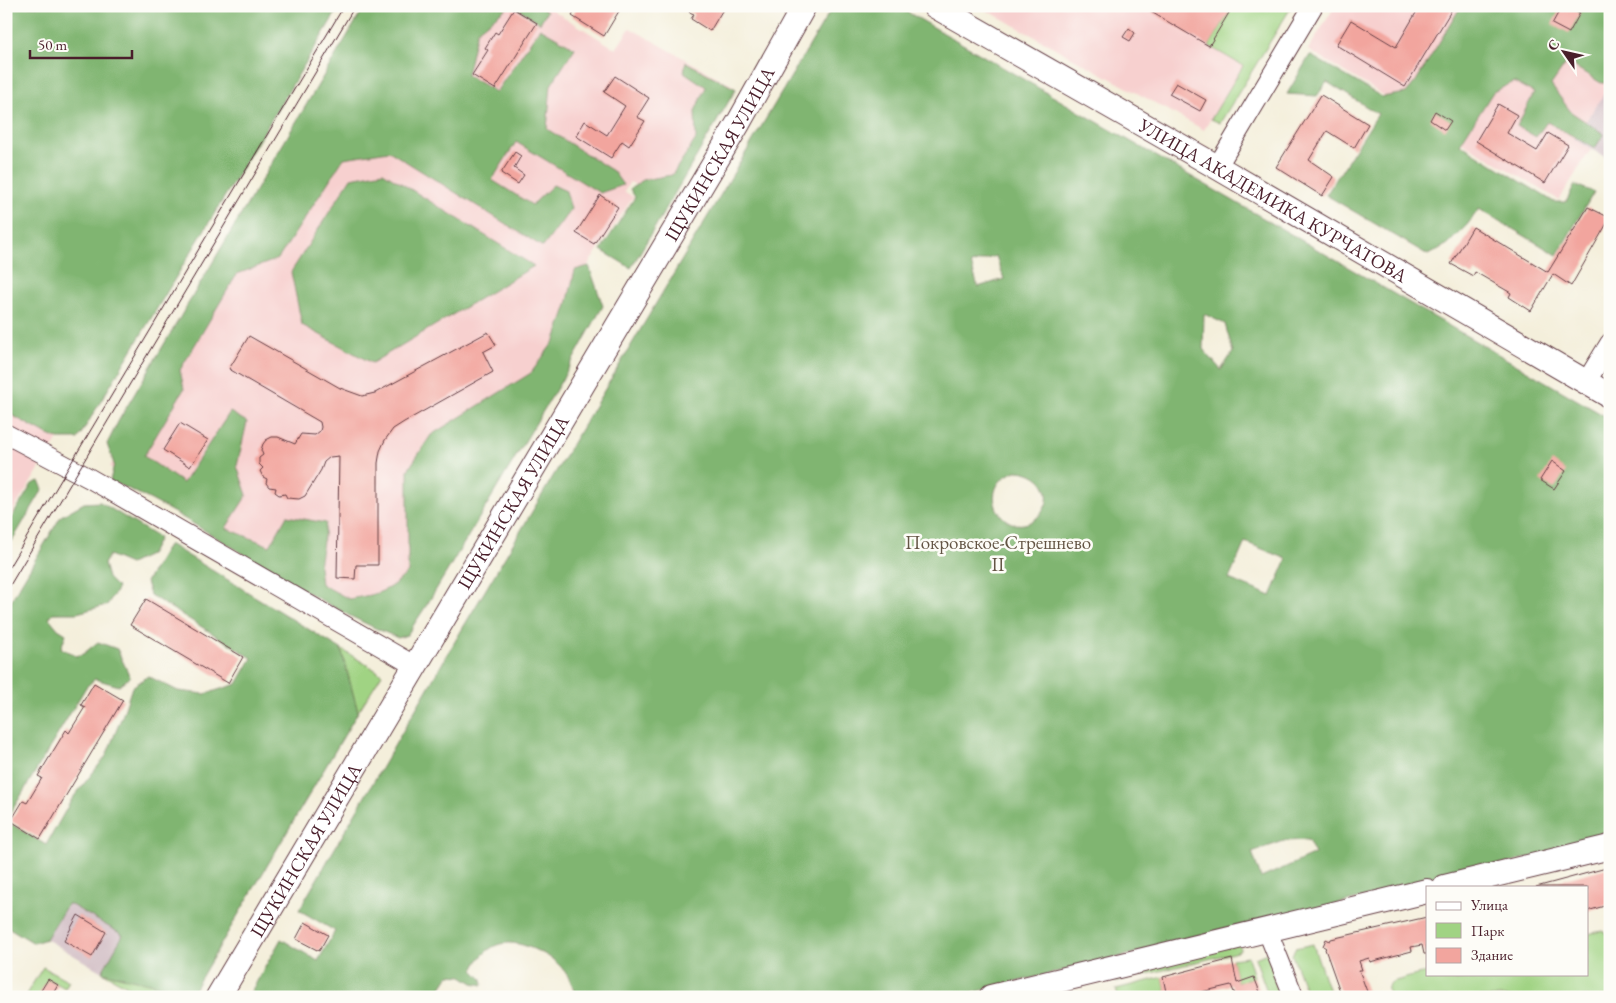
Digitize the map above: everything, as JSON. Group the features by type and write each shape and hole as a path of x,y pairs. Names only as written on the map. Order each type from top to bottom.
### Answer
{"main road":[{"name":"ЩУКИНСКАЯ УЛИЦА","path":"218,997 738,122 804,6"},
{"name":"УЛИЦА АКАДЕМИКА КУРЧАТОВА","path":"935,6 1217,167 1610,396"},
{"path":"1449,886 1610,847"},
{"path":"991,997 1426,891"}],"street":[{"path":"1217,167 1313,6"},
{"path":"1586,382 1610,343"},
{"path":"6,434 89,478 415,666"},
{"path":"1267,930 1294,997"}],"shaded area":[{"path":"393,6 546,6 616,49 630,28 735,87 667,202 630,182 624,191 633,197 588,265 602,306 402,638 110,467"},
{"path":"979,6 1233,6 1243,66 1204,130"},
{"path":"1335,6 1610,6 1610,85 1575,139 1591,149 1559,200 1308,50"},
{"path":"1610,85 1610,160 1574,139"},
{"path":"6,412 58,439 6,522"},
{"path":"68,903 124,935 102,972 46,939"}],"green space":[{"path":"6,6 340,6 78,439 58,439 6,412"},
{"path":"365,6 509,6 477,31 467,75 496,92 540,28 575,48 551,85 547,129 613,171 623,185 600,193 516,142 492,180 532,205 553,185 566,191 571,209 543,247 389,151 344,158 278,259 237,274 180,370 184,389 144,456 183,483 230,412 247,422 237,466 247,495 226,528 270,546 287,516 326,523 319,566 321,584 349,599 374,594 394,584 408,572 408,470 431,435 531,373 555,340 567,305 575,270 589,266 603,306 563,378 428,603 407,635 398,638 328,604 165,507 110,481 114,464 107,444 119,420"},
{"path":"514,6 539,6 547,11 540,23"},
{"name":"Покровское-Стрешнево II","path":"833,6 897,6 1610,419 1610,838 954,997 575,997 568,977 553,959 527,947 509,943 493,947 485,952 479,960 473,970 482,979 483,985 473,983 462,976 449,975 441,987 443,997 248,997 281,939 318,961 335,931 299,910 461,631","holes":["996,256 1004,279 978,287 971,264","1204,314 1225,324 1233,352 1221,370 1203,349","1016,471 1028,473 1043,483 1046,489 1047,502 1044,510 1034,520 1022,524 1012,523 1003,517 997,509 994,498 996,488 1003,478","1245,542 1287,559 1271,596 1229,579","1308,840 1315,854 1261,878 1252,852 1284,841"]},
{"path":"1233,6 1292,6 1220,123 1211,119 1243,66 1209,46"},
{"path":"1461,6 1610,6 1610,83 1601,83 1567,62 1551,85 1571,112 1604,134 1595,148 1547,122 1536,137 1517,126 1534,93 1514,82 1493,92 1460,144 1554,202 1566,202 1575,185 1594,192 1557,255 1479,209 1467,225 1448,244 1428,255 1326,195 1378,114 1327,82 1317,96 1287,94 1310,55 1382,97 1406,93 1416,81"},
{"path":"686,62 736,89 631,268 601,250 635,197 630,189 643,180 672,175 696,139 695,111 706,87 684,72"},
{"path":"383,172 534,266 372,363 302,325 291,272 351,178"},
{"path":"39,481 43,489 6,551 6,527 32,484"},
{"path":"100,502 159,538 151,554 130,564 109,555 104,564 108,578 118,588 107,605 77,613 53,613 49,618 58,629 66,634 61,648 76,656 83,654 98,642 117,649 130,677 119,686 95,679 86,687 7,819 10,823 46,845 72,799 106,756 132,687 148,676 178,691 205,694 237,684 252,658 150,595 146,582 169,544 341,649 358,712 192,993 102,972 123,935 68,903 46,939 34,943 6,926 6,609 61,516 84,503"},
{"path":"341,649 382,674 358,712"},
{"path":"1602,931 1608,934 1610,939 1610,997 1390,997 1388,992 1388,987 1392,982 1426,972 1426,976 1454,976 1455,981 1466,976 1588,976 1588,934"},
{"path":"1239,944 1241,949 1237,952 1115,982 1112,974"},
{"path":"1313,944 1331,997 1308,997 1292,955 1295,948"},
{"path":"1267,953 1284,997 1269,997 1255,958"},
{"path":"1248,957 1254,977 1237,983 1232,959"},
{"path":"43,967 69,981 65,988 48,979 38,997 25,996"},
{"path":"102,972 192,993 190,997 146,997"},
{"path":"1163,977 1167,997 1118,997 1116,989"}],"building":[{"path":"578,6 622,6 604,36 572,16"},
{"path":"693,6 725,6 710,31 691,19 694,14 689,12"},
{"path":"1141,6 1233,6 1209,46"},
{"path":"1420,6 1454,6 1405,87 1336,45 1351,20 1396,47"},
{"path":"1562,6 1567,6 1580,13 1569,33 1552,24"},
{"path":"514,9 537,23 495,89 472,75 488,50 485,48 495,32 498,34"},
{"path":"1129,28 1135,33 1130,41 1123,37"},
{"path":"615,76 649,98 637,117 645,121 629,146 622,141 611,158 576,136 585,121 607,135 625,106 604,92"},
{"path":"1176,83 1206,100 1200,111 1169,94"},
{"path":"1321,95 1368,124 1354,148 1327,131 1309,160 1334,177 1322,196 1276,167"},
{"path":"1498,104 1517,115 1507,133 1537,151 1548,133 1568,145 1545,183 1476,141"},
{"path":"1435,111 1451,121 1445,130 1430,120"},
{"path":"515,152 521,156 514,168 524,175 518,184 501,173"},
{"path":"600,195 618,207 594,244 576,233"},
{"path":"1588,207 1610,218 1571,286 1553,274 1531,311 1509,297 1511,293 1475,272 1473,276 1451,264 1473,227 1548,272"},
{"path":"488,332 496,345 483,352 493,372 404,422 393,429 385,440 380,451 378,463 378,565 356,565 355,579 337,578 339,456 330,457 324,462 305,496 299,499 287,498 285,494 279,495 275,492 276,488 269,487 266,483 267,479 263,477 260,471 263,468 259,464 259,458 263,455 261,450 266,440 278,437 295,444 301,434 315,435 320,431 321,427 320,422 229,369 249,336 340,388 362,396 375,393"},
{"path":"180,423 208,440 190,467 163,450"},
{"path":"1552,461 1566,471 1554,489 1540,480"},
{"path":"146,599 243,657 228,683 130,625"},
{"path":"94,683 123,700 40,839 11,821 23,801 27,803 42,778 38,776 66,730 69,733 85,707 81,705"},
{"path":"1610,867 1610,901 1608,905 1588,911 1588,886 1540,886"},
{"path":"78,915 106,932 92,957 64,941"},
{"path":"1426,917 1426,954 1424,954 1422,945 1411,947 1412,951 1370,962 1369,958 1359,961 1362,970 1359,970 1369,997 1342,997 1326,948 1323,946 1326,939 1330,941 1331,939"},
{"path":"305,922 328,935 319,951 296,939"},
{"path":"1232,959 1237,983 1254,977 1262,997 1236,997 1231,985 1180,997 1167,997 1163,977"},
{"path":"48,979 58,985 51,997 44,997 39,994"}],"tram line":[{"path":"6,572 344,6"},
{"path":"6,592 355,6"}]}
